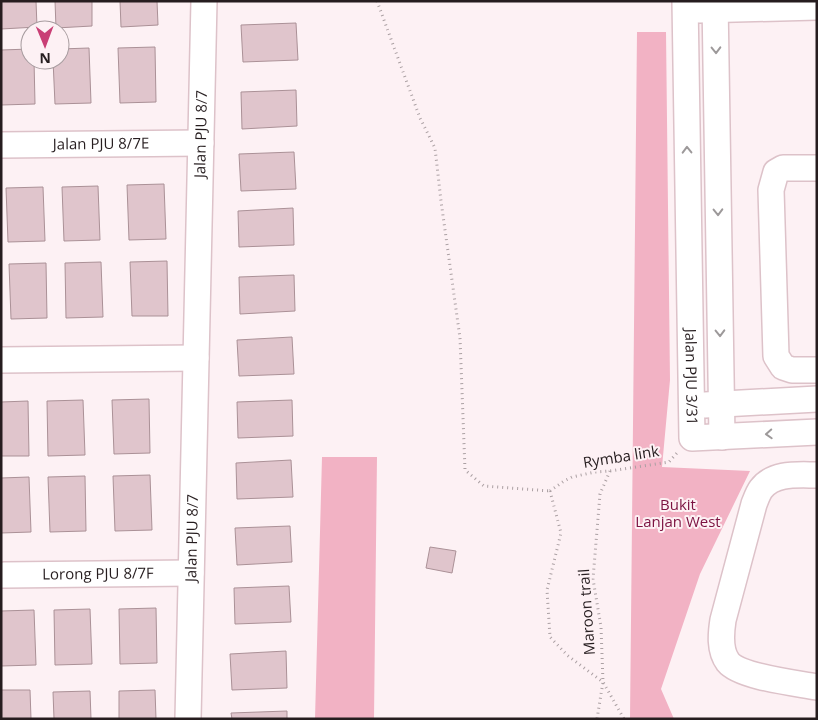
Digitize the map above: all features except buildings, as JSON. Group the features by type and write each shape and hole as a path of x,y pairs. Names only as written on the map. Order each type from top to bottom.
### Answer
{"street":[{"name":"Jalan PJU 8/7","path":"188,719 204,1"},
{"path":"685,6 817,7"},
{"name":"Jalan PJU 3/31","path":"685,6 692,438 722,437 715,6"},
{"name":"Jalan PJU 8/7E","path":"1,145 201,143"},
{"path":"817,168 783,168 776,172 771,190 776,356 783,366 792,370 817,370"},
{"path":"1,360 196,358"},
{"path":"690,406 817,399"},
{"path":"722,437 817,432"},
{"path":"817,475 792,475 772,479 760,490 754,504 723,620 721,637 723,651 728,662 741,671 817,687"},
{"name":"Lorong PJU 8/7F","path":"4,575 191,573"}],"path":[{"path":"377,1 420,118 435,148 460,338 465,470 484,486 550,491 561,533 548,590 550,637 567,655 603,682 597,719"},
{"name":"Rymba link","path":"550,491 572,477 669,462 692,438"},
{"name":"Maroon trail","path":"610,471 600,494 593,579 601,627 603,682 624,719"}],"green space":[{"name":"Bukit Lanjan West","path":"637,32 666,32 670,380 662,467 750,471 700,574 661,689 674,719 630,719"},
{"path":"322,457 377,457 374,719 315,719"}]}
